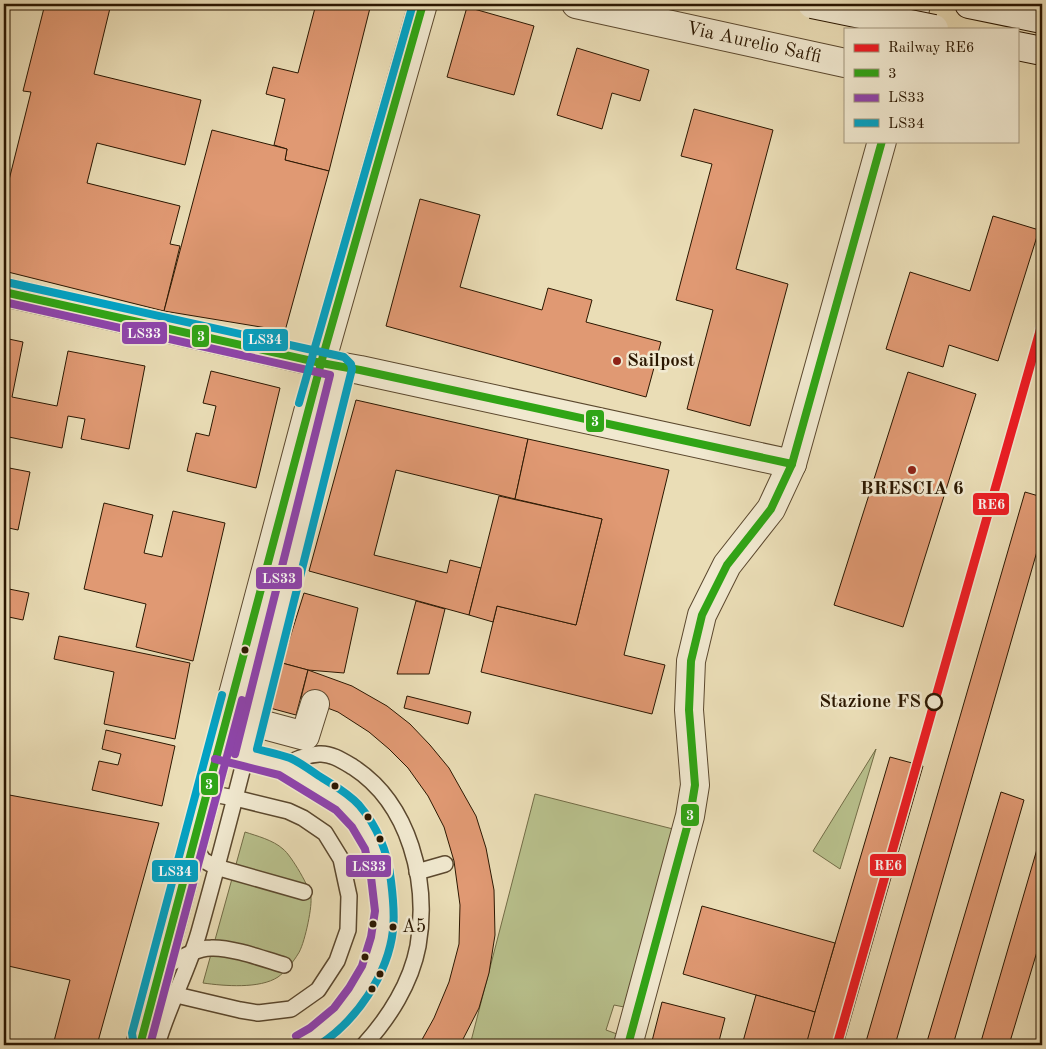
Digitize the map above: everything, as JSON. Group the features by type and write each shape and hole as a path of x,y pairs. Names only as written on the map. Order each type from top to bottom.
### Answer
{"street":[{"path":"154,1043 163,985 193,843 218,749 331,365 423,4"},
{"name":"Via Aurelio Saffi","path":"576,4 844,62"},
{"path":"812,4 929,28"},
{"path":"911,28 916,4"},
{"path":"969,4 1042,19"},
{"path":"1018,46 1042,51"},
{"path":"628,1045 690,816 695,785 689,710 691,661 702,615 727,565 771,509 792,464 882,142"},
{"path":"4,292 331,365 792,464"},
{"path":"264,725 305,736 316,704"}],"lane":[{"path":"163,985 193,953 245,756 331,365"},
{"path":"218,749 283,766 342,802 360,822 374,845 381,875 384,911 381,939 371,970 357,994 341,1015 316,1036 301,1045"},
{"path":"283,766 303,756 321,754 340,759 366,776 388,799 409,839 417,872 421,914 417,948 404,987 396,1003 364,1045"},
{"path":"163,985 240,1010 258,1013 291,1009 318,990 337,962 348,930 350,896 341,859 325,833 303,818 288,811 207,793"},
{"path":"193,843 203,860 216,867 304,892"},
{"path":"417,872 445,864"},
{"path":"163,985 193,953 210,948 229,950 284,965"}],"green space":[{"path":"876,749 840,869 813,851"},
{"path":"535,794 673,829 624,1007 614,1005 606,1030 617,1034 614,1045 470,1045"},
{"path":"245,832 275,843 286,852 300,872 308,887 311,898 305,936 300,950 292,963 281,975 270,981 242,986 203,983"}],"building":[{"path":"45,4 111,4 94,74 201,100 185,165 97,143 87,183 180,206 170,244 180,246 164,311 4,271 4,200 31,92 23,91"},
{"path":"316,4 371,4 329,171 285,160 287,149 274,145 285,99 266,94 273,67 298,73"},
{"path":"467,7 534,26 514,95 447,77"},
{"path":"577,48 649,70 640,101 612,93 602,129 557,115"},
{"path":"694,109 773,130 736,269 788,284 750,426 687,409 713,310 676,300 712,164 681,156"},
{"path":"212,130 287,149 285,160 329,171 285,331 164,311"},
{"path":"420,199 480,215 460,287 542,310 548,288 592,300 586,322 661,342 646,397 386,326"},
{"path":"993,216 1039,230 998,361 949,345 943,367 886,349 910,272 970,291"},
{"path":"4,338 23,342 12,397 57,406 68,351 145,366 129,449 81,439 85,419 68,416 62,448 4,436"},
{"path":"211,371 280,388 256,488 187,471 196,433 209,436 216,406 203,403"},
{"path":"908,372 976,394 903,627 834,605"},
{"path":"356,400 528,439 515,499 396,470 374,555 447,573 450,560 481,568 469,615 309,571"},
{"path":"528,439 669,470 624,655 665,665 652,714 481,672 497,606 576,625 602,519 515,499"},
{"path":"4,467 30,472 18,530 4,527"},
{"path":"1025,492 1042,497 1042,534 895,1045 865,1045"},
{"path":"499,496 602,519 576,625 497,606 493,622 469,615"},
{"path":"104,503 153,515 144,553 162,557 173,511 225,523 193,661 136,647 146,604 84,589"},
{"path":"4,588 29,593 23,620 4,616"},
{"path":"304,593 358,608 344,673 308,670 282,663"},
{"path":"416,601 445,609 429,674 397,674"},
{"path":"59,636 190,663 175,739 104,724 114,672 54,659"},
{"path":"282,663 308,670 296,715 270,708"},
{"path":"308,670 352,686 387,706 410,724 449,768 476,816 486,848 494,890 495,935 489,973 479,1008 460,1045 419,1045 434,1018 449,982 459,944 460,905 454,861 444,827 428,796 408,768 389,749 369,732 338,712 301,698"},
{"path":"407,696 471,712 468,724 404,708"},
{"path":"106,730 175,746 162,806 92,790 99,761 118,765 121,754 102,749"},
{"path":"890,757 923,766 843,1045 805,1045"},
{"path":"1001,792 1024,800 953,1045 926,1045"},
{"path":"4,794 159,823 97,1045 53,1045 70,980 4,965"},
{"path":"1042,832 1042,935 1009,1045 980,1045"},
{"path":"702,906 835,943 815,1012 683,974"},
{"path":"756,995 815,1012 806,1045 742,1045"},
{"path":"662,1002 725,1018 718,1045 651,1045"}],"rail line":[{"name":"RE6","path":"837,1045 1042,324"}],"transit line":[{"name":"LS34","path":"299,403 413,4"},
{"name":"3","path":"140,1045 321,363 423,4"},
{"name":"3","path":"628,1045 690,816 695,785 689,710 691,661 702,615 727,565 771,509 792,464 882,142"},
{"name":"LS34","path":"6,282 344,357 351,364 352,369 257,749 282,755 302,764 354,800 365,813 381,840 390,871 394,924 385,964 368,995 357,1010 333,1035 319,1045"},
{"name":"3","path":"4,292 321,363 792,464"},
{"name":"LS33","path":"4,302 330,375 235,754"},
{"name":"LS34","path":"138,1045 133,1040 132,1033 222,695"},
{"name":"LS33","path":"150,1045 242,700"},
{"name":"LS33","path":"215,759 279,775 336,810 352,827 365,849 375,911 371,937 362,966 334,1008 310,1028 296,1036"}],"place":[{"name":"Sailpost","path":"617,361"},
{"name":"BRESCIA 6","path":"912,470"},
{"name":"Stazione FS","path":"934,702"},
{"name":"A5","path":"393,927"}]}
